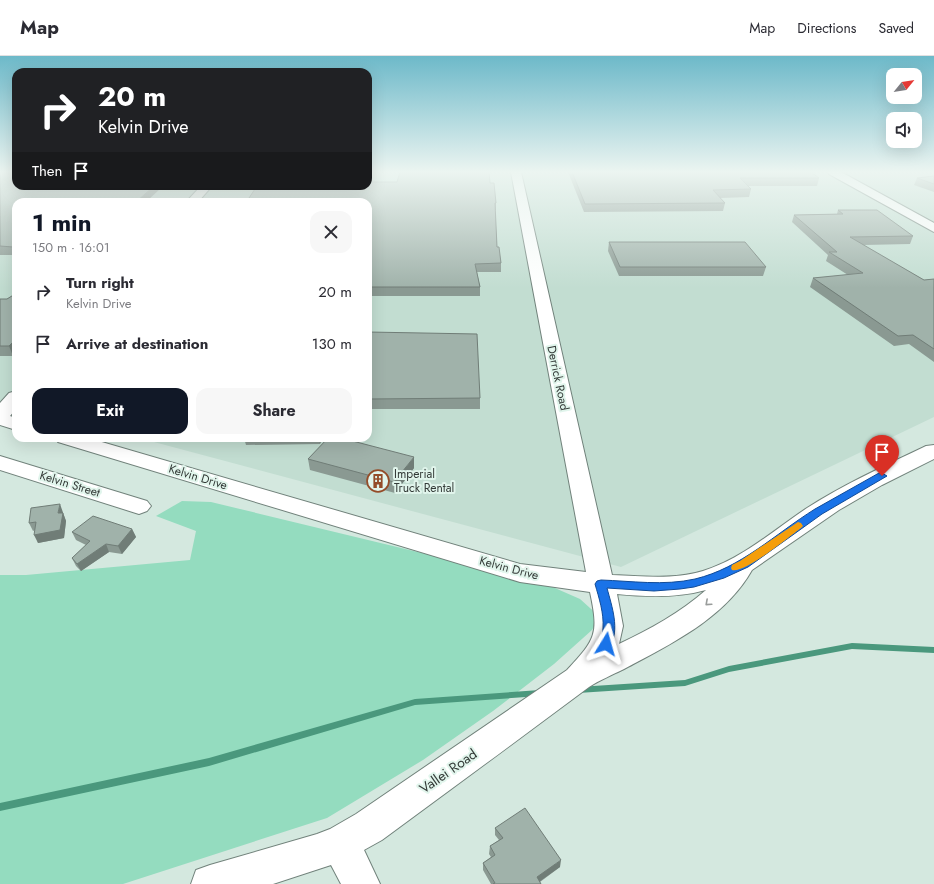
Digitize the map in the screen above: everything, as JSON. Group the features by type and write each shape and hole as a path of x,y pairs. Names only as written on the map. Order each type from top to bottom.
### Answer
{"street":[{"name":"Derrick Road","path":"524,211 601,584"},
{"path":"903,211 934,228"},
{"path":"0,414 12,401"},
{"path":"0,419 12,423"},
{"name":"Kelvin Drive","path":"78,442 520,573 555,579 601,584 654,587 680,585 705,580 744,564 818,512 895,468 934,451"},
{"name":"Kelvin Street","path":"0,463 139,506"},
{"path":"578,679 659,637 697,613 715,597 744,564"},
{"name":"Vallei Road","path":"210,884 317,852 340,843 369,827 578,679 598,657 606,644 609,628 608,612 601,584"},
{"path":"340,843 361,884"}],"shaded area":[{"path":"0,211 12,211 12,404 0,401"},
{"path":"372,211 934,211 934,417 621,567 154,442 372,442"}],"green space":[{"path":"182,501 211,502 509,574 548,585 580,599 600,617 592,630 554,664 493,711 423,760 327,818 123,884 0,884 0,575 26,575 190,560 196,531 156,516"}],"building":[{"path":"0,211 12,211 12,247 0,246"},
{"path":"372,211 495,211 497,247 499,247 501,263 475,264 480,287 372,287"},
{"path":"839,211 878,211 913,236 850,237 924,280 934,279 934,349 913,335 898,336 813,278 863,273 829,252 837,252 794,215 843,214"},
{"path":"609,242 745,242 766,267 620,267"},
{"path":"12,296 12,343 9,346 0,346 0,299 7,299"},
{"path":"372,332 477,334 480,398 372,399"},
{"path":"324,442 356,442 414,457 394,482 308,459"},
{"path":"60,504 58,513 63,513 60,530 34,535 36,522 29,523 31,508"},
{"path":"93,516 132,529 118,546 106,544 77,564 72,558 90,541 72,532"},
{"path":"525,808 561,860 537,877 541,884 493,884 495,883 483,863 495,855 490,846 503,838 495,828"}],"waterway":[{"path":"578,690 685,683 729,669 852,646 934,650"},
{"path":"0,807 209,762 415,702 540,693"}],"slow traffic":[{"path":"736,568 798,526"}],"place":[{"name":"Imperial Truck Rental","path":"378,481"}],"route":[{"path":"606,644 609,628 608,612 601,584 654,587 694,583 720,575 744,564 773,542 818,512 882,476"}]}
